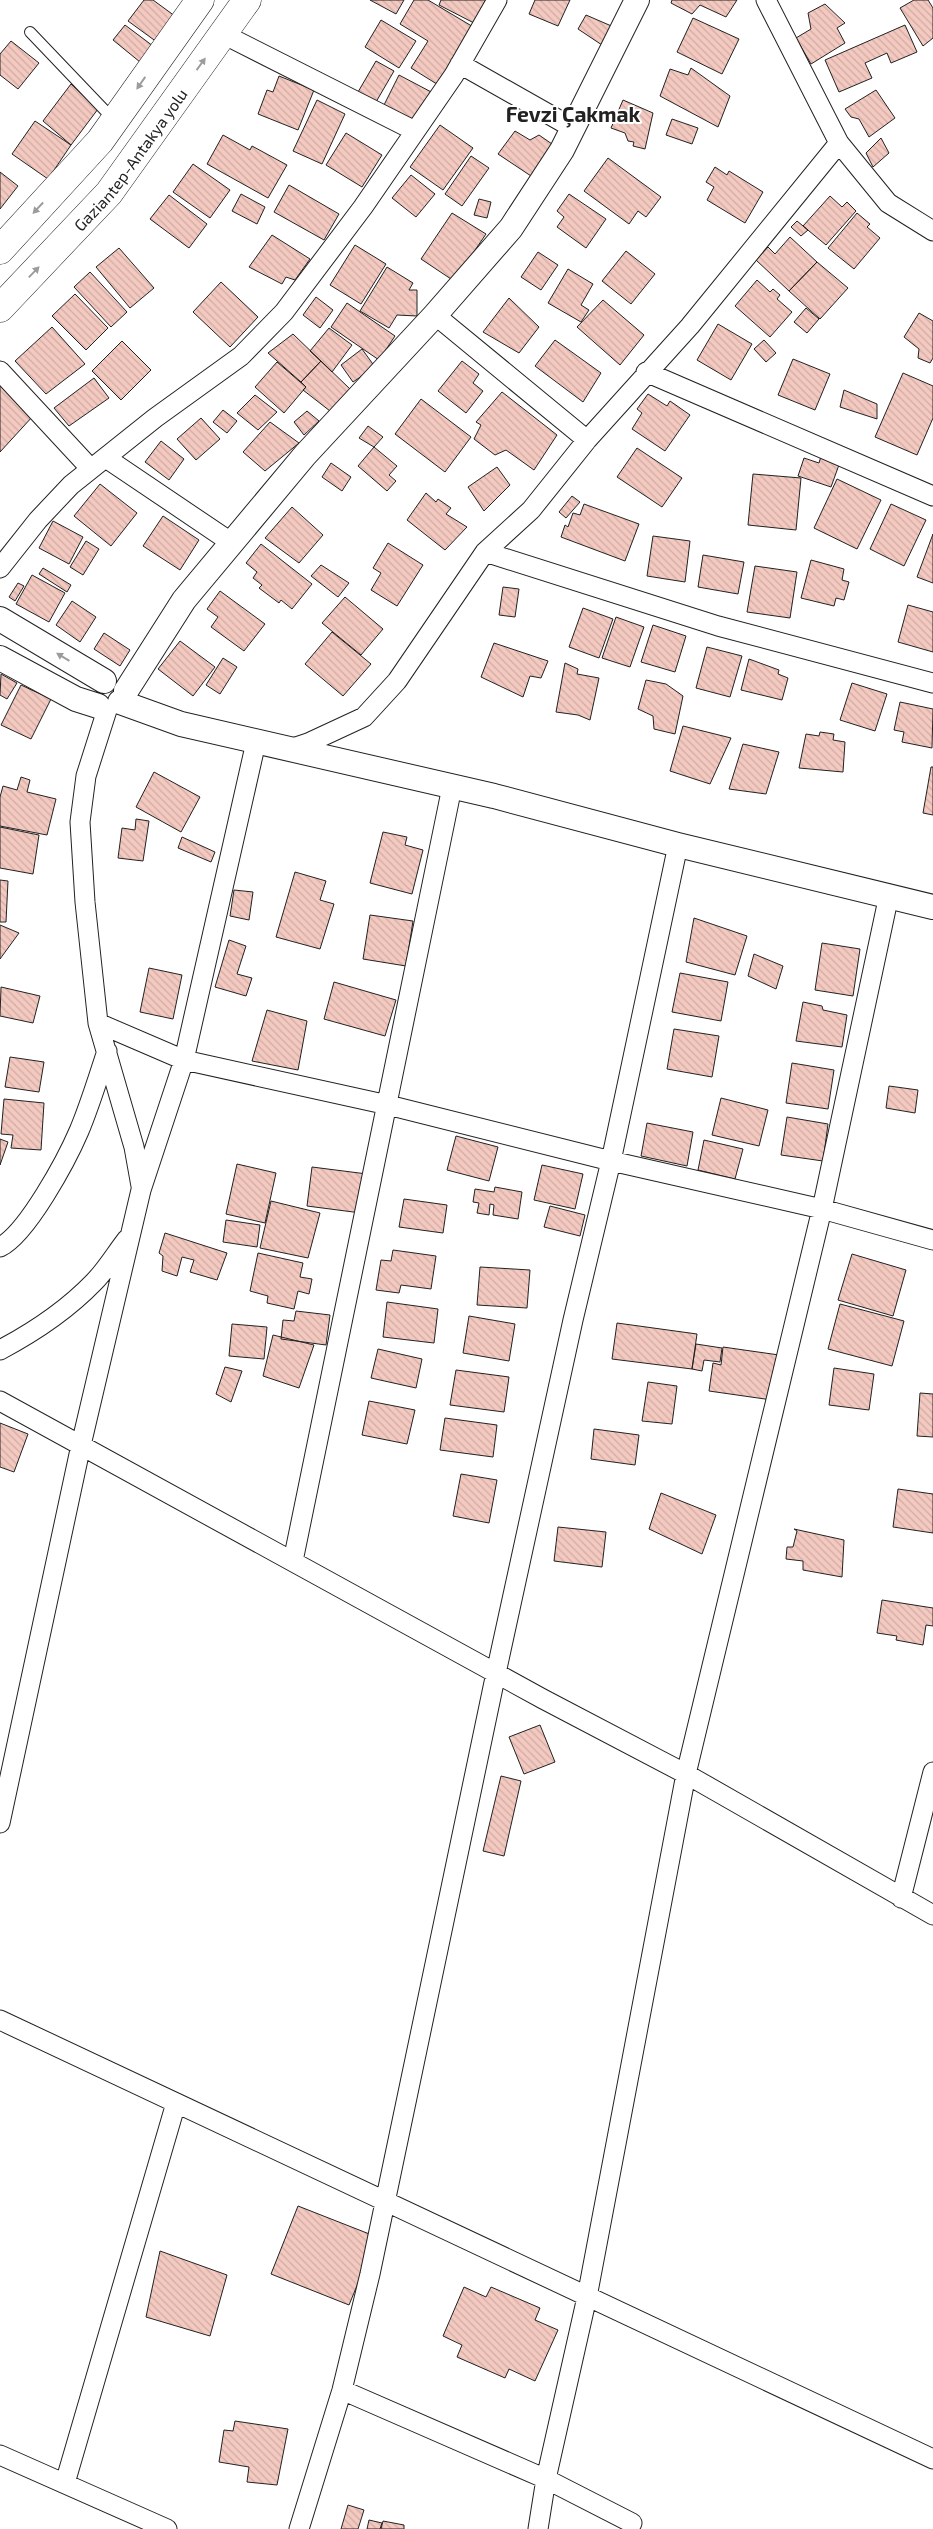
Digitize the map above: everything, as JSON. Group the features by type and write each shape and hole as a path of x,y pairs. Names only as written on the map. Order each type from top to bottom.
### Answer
{"main road":[{"name":"Gaziantep-Antakya yolu","path":"0,250 100,141 200,0"},
{"name":"Gaziantep-Antakya yolu","path":"0,308 109,193 247,0"}],"street":[{"path":"0,568 38,520 71,484 155,418 242,356 284,312 363,207 415,131 460,64 497,0"},
{"path":"141,1190 134,1147 98,1024 85,902 80,822 86,776 113,702 184,600 305,455 511,228 562,150 637,0"},
{"path":"766,0 839,143 888,203 933,231"},
{"path":"223,34 415,131"},
{"path":"460,64 573,128"},
{"path":"293,748 364,717 397,681 485,552 531,510 646,372 690,326 839,143"},
{"path":"434,315 588,440"},
{"path":"0,371 91,469"},
{"path":"646,372 933,496"},
{"path":"106,458 232,543"},
{"path":"485,552 718,626 933,683"},
{"path":"0,619 104,682 112,682 113,702"},
{"path":"0,658 76,699 113,702 181,724 256,742 293,748 933,907"},
{"path":"0,1823 6,1762 141,1190 184,1060 256,742"},
{"path":"293,1561 452,787"},
{"path":"299,2529 342,2390 386,2202 496,1673 573,1320 611,1161 678,845"},
{"path":"538,2529 546,2479 587,2297 686,1774 822,1209 889,895"},
{"path":"98,1024 184,1060 388,1105 611,1161 822,1209 933,1240"},
{"path":"0,1247 6,1244 29,1220 57,1173 79,1132 107,1051"},
{"path":"0,1350 26,1336 95,1282 132,1232"},
{"path":"0,1401 496,1673 686,1774 933,1915"},
{"path":"901,1898 933,1772"},
{"path":"0,2020 933,2459"},
{"path":"65,2483 176,2103"},
{"path":"342,2390 546,2479 632,2523"},
{"path":"0,2455 167,2529"}],"lane":[{"path":"30,32 114,121"}],"building":[{"path":"144,0 153,0 179,19 161,45 128,21"},
{"path":"370,0 404,0 396,14"},
{"path":"414,0 428,0 475,28 440,86 411,68 428,41 400,24"},
{"path":"441,0 486,0 474,23 439,5"},
{"path":"535,0 570,0 558,26 529,14"},
{"path":"672,0 737,0 726,17 700,5 692,14 671,3"},
{"path":"914,0 928,0 933,8 933,38 923,46 900,8"},
{"path":"825,4 845,23 837,28 845,43 811,64 796,38 811,29 808,13"},
{"path":"586,15 616,28 608,49 578,29"},
{"path":"693,18 739,39 722,74 677,52"},
{"path":"381,20 416,41 399,68 365,47"},
{"path":"125,25 153,46 140,62 113,40"},
{"path":"905,25 917,52 891,63 887,53 865,63 872,78 839,92 825,60"},
{"path":"11,41 39,63 18,89 0,75 0,54"},
{"path":"376,61 394,71 376,102 358,92"},
{"path":"691,68 730,96 718,127 660,96 670,69 688,75"},
{"path":"399,75 435,94 420,124 384,105"},
{"path":"279,76 314,90 298,130 258,114 267,90 273,92"},
{"path":"71,84 98,109 71,145 43,121"},
{"path":"876,90 895,118 869,137 859,119 851,117 845,109"},
{"path":"317,100 345,114 322,164 293,151"},
{"path":"623,100 653,113 645,149 633,146 634,142 628,141 625,133 611,128"},
{"path":"672,119 698,128 692,144 666,135"},
{"path":"35,121 71,145 48,179 12,154"},
{"path":"440,125 473,148 443,190 410,167"},
{"path":"515,131 530,140 539,135 552,144 531,176 498,154"},
{"path":"346,133 382,155 362,187 326,165"},
{"path":"223,135 250,150 252,146 287,165 268,198 207,164"},
{"path":"881,138 889,153 873,167 866,153"},
{"path":"471,156 489,168 462,206 445,194"},
{"path":"608,158 661,197 646,217 638,211 629,224 584,191"},
{"path":"193,164 230,190 210,218 173,192"},
{"path":"715,167 727,175 729,171 763,192 745,223 707,200 714,187 706,182"},
{"path":"0,172 18,186 0,209"},
{"path":"411,175 435,194 416,217 392,198"},
{"path":"289,185 339,214 324,240 274,212"},
{"path":"241,194 265,207 257,224 232,211"},
{"path":"569,194 606,219 586,248 557,227 564,217 557,211"},
{"path":"169,195 207,224 189,248 150,219"},
{"path":"830,196 842,207 847,202 856,211 826,245 803,226"},
{"path":"479,199 491,202 487,218 474,215"},
{"path":"452,213 486,234 454,281 421,259"},
{"path":"857,213 870,224 867,227 880,238 854,269 828,248"},
{"path":"797,221 808,230 801,236 791,227"},
{"path":"272,235 310,259 295,280 286,277 282,284 249,267"},
{"path":"790,237 817,262 789,291 756,260 768,247 775,254"},
{"path":"355,245 386,264 361,304 330,285"},
{"path":"119,248 154,288 130,308 96,267"},
{"path":"626,251 655,274 631,304 602,281"},
{"path":"538,252 558,265 541,290 521,277"},
{"path":"817,262 848,288 820,319 789,291"},
{"path":"387,267 413,283 409,290 417,290 417,316 397,315 389,328 360,311"},
{"path":"568,269 593,284 581,305 589,310 581,322 548,303"},
{"path":"90,272 127,312 111,327 74,287"},
{"path":"757,280 770,292 773,289 780,295 777,299 792,312 770,337 735,306"},
{"path":"221,282 258,317 230,347 193,312"},
{"path":"75,294 108,328 86,350 52,316"},
{"path":"316,297 333,310 320,328 303,315"},
{"path":"509,298 539,327 519,353 483,332"},
{"path":"603,300 644,335 620,365 577,327"},
{"path":"347,303 395,336 379,360 331,327"},
{"path":"806,308 819,319 807,333 794,322"},
{"path":"919,313 933,321 933,358 930,363 918,358 919,349 904,337"},
{"path":"718,324 752,344 731,380 697,360"},
{"path":"52,327 85,364 46,394 15,361"},
{"path":"329,328 352,345 332,372 310,351"},
{"path":"293,334 321,361 301,382 268,353"},
{"path":"555,340 601,373 583,402 535,366"},
{"path":"764,340 776,353 766,362 754,349"},
{"path":"122,341 151,370 121,400 92,371"},
{"path":"362,349 375,367 353,382 341,365"},
{"path":"793,359 830,374 815,410 778,395"},
{"path":"321,361 350,389 330,411 303,390 306,387 301,382"},
{"path":"462,361 479,374 473,383 483,391 466,413 438,391"},
{"path":"277,362 306,387 284,413 255,387"},
{"path":"903,373 933,386 933,418 917,455 875,437"},
{"path":"94,378 109,398 69,426 54,408"},
{"path":"0,385 33,416 0,452"},
{"path":"844,390 877,404 877,419 840,407"},
{"path":"502,392 557,435 534,470 506,450 495,455 474,439 481,425 476,422"},
{"path":"648,394 667,406 670,401 690,415 665,451 632,429 642,413 637,409"},
{"path":"255,395 277,412 258,430 237,413"},
{"path":"421,399 471,437 445,472 395,434"},
{"path":"223,410 237,421 227,433 213,422"},
{"path":"307,411 319,421 304,435 294,422"},
{"path":"201,418 220,439 196,460 177,439"},
{"path":"270,422 299,443 265,471 243,452"},
{"path":"368,426 383,437 374,447 359,438"},
{"path":"161,441 184,459 169,480 145,462"},
{"path":"374,447 397,466 389,475 396,481 387,491 358,466"},
{"path":"637,448 682,478 662,507 617,477"},
{"path":"821,456 840,462 831,487 798,476 804,458 819,463"},
{"path":"331,463 351,477 342,491 322,477"},
{"path":"497,467 510,485 484,511 468,487"},
{"path":"753,474 801,478 796,530 748,525"},
{"path":"837,479 881,500 857,549 814,528"},
{"path":"100,484 137,513 111,546 74,516"},
{"path":"426,493 436,502 438,499 451,508 446,514 467,527 445,550 407,520"},
{"path":"572,496 580,502 566,518 559,512"},
{"path":"584,504 639,524 625,561 561,537 565,525 568,527 573,513 580,515"},
{"path":"891,504 926,520 904,566 870,549"},
{"path":"292,507 323,535 299,563 265,538"},
{"path":"163,516 199,540 180,570 143,546"},
{"path":"53,521 83,537 69,564 39,548"},
{"path":"933,534 933,583 917,577"},
{"path":"653,536 690,541 685,582 647,576"},
{"path":"86,541 99,549 83,575 70,567"},
{"path":"388,543 423,565 397,606 371,590 381,573 373,568"},
{"path":"261,544 312,584 292,609 281,600 279,603 259,588 262,585 253,578 257,572 246,563"},
{"path":"703,555 744,562 738,594 698,587"},
{"path":"811,560 844,569 842,580 849,582 844,600 836,598 834,606 801,598"},
{"path":"321,565 349,583 338,597 311,576"},
{"path":"755,566 797,572 790,618 747,612"},
{"path":"43,568 71,585 67,592 39,574"},
{"path":"32,575 65,593 49,622 16,604"},
{"path":"18,583 24,586 15,601 9,597"},
{"path":"503,587 519,589 515,617 499,615"},
{"path":"220,591 265,624 244,651 211,627 218,617 207,609"},
{"path":"345,597 383,629 361,655 322,623"},
{"path":"72,601 96,617 80,642 56,625"},
{"path":"908,605 933,612 933,652 898,642"},
{"path":"583,608 613,619 599,658 569,647"},
{"path":"616,617 644,627 630,667 602,658"},
{"path":"653,625 686,636 675,672 641,662"},
{"path":"332,632 371,664 343,696 305,664"},
{"path":"104,633 130,650 120,666 94,649"},
{"path":"180,641 215,667 193,696 158,669"},
{"path":"494,643 548,661 541,678 530,676 523,697 481,677"},
{"path":"707,647 742,656 730,697 696,688"},
{"path":"223,658 237,667 220,694 206,685"},
{"path":"749,659 779,670 778,674 788,678 782,700 741,690"},
{"path":"565,663 578,669 577,674 599,678 590,720 578,715 556,712"},
{"path":"1,674 17,683 7,699 0,695"},
{"path":"646,680 666,684 683,696 675,734 654,729 653,716 638,709"},
{"path":"852,683 887,694 875,731 840,720"},
{"path":"21,685 51,699 31,739 1,725"},
{"path":"900,702 933,709 932,748 902,742 904,732 894,730"},
{"path":"683,726 731,738 710,784 670,771"},
{"path":"820,732 834,734 833,740 845,742 843,772 799,768 806,734 819,736"},
{"path":"743,744 779,752 766,794 729,789"},
{"path":"931,767 933,767 933,815 923,813"},
{"path":"154,772 200,797 181,832 136,807"},
{"path":"21,777 30,780 27,792 56,799 47,835 0,826 0,797 3,786 17,790"},
{"path":"136,819 149,821 143,861 118,858 122,828 135,830"},
{"path":"0,827 39,835 33,874 0,868"},
{"path":"383,832 407,837 405,845 423,850 412,894 370,883"},
{"path":"182,837 215,852 211,862 178,848"},
{"path":"295,872 326,881 320,900 334,904 320,949 276,937"},
{"path":"0,880 8,881 6,922 0,922"},
{"path":"234,890 253,892 249,920 230,916"},
{"path":"370,915 413,921 406,966 363,959"},
{"path":"694,918 747,936 735,975 686,962"},
{"path":"0,925 19,933 0,959"},
{"path":"229,940 246,946 237,974 252,978 246,996 215,987"},
{"path":"822,943 860,949 853,996 815,990"},
{"path":"754,954 783,966 776,989 748,976"},
{"path":"149,968 182,975 173,1019 140,1012"},
{"path":"680,973 728,982 721,1021 672,1012"},
{"path":"334,982 396,1000 385,1036 324,1019"},
{"path":"1,987 40,996 33,1023 0,1016"},
{"path":"803,1002 822,1006 823,1010 847,1015 842,1047 796,1041"},
{"path":"267,1010 307,1021 298,1070 252,1061"},
{"path":"674,1029 719,1036 712,1077 667,1069"},
{"path":"10,1057 44,1062 39,1092 5,1087"},
{"path":"792,1063 834,1070 828,1109 786,1103"},
{"path":"889,1086 918,1090 915,1113 886,1108"},
{"path":"721,1098 768,1110 759,1146 712,1135"},
{"path":"4,1099 44,1103 41,1150 11,1148 13,1135 1,1134"},
{"path":"787,1117 828,1124 823,1161 781,1155"},
{"path":"647,1123 693,1132 687,1166 641,1156"},
{"path":"456,1136 498,1147 489,1181 447,1170"},
{"path":"0,1139 8,1142 0,1165"},
{"path":"704,1140 743,1149 735,1179 698,1170"},
{"path":"237,1164 276,1173 265,1223 226,1214"},
{"path":"542,1165 583,1174 575,1209 534,1200"},
{"path":"312,1167 367,1174 361,1213 307,1206"},
{"path":"495,1187 522,1192 518,1219 493,1215 494,1205 490,1204 489,1215 477,1213 479,1203 473,1202 475,1189 494,1192"},
{"path":"404,1199 447,1205 443,1233 399,1227"},
{"path":"271,1201 320,1213 308,1258 260,1248"},
{"path":"550,1206 585,1215 580,1236 544,1227"},
{"path":"226,1220 260,1225 257,1247 223,1242"},
{"path":"165,1233 227,1253 217,1280 190,1272 194,1260 182,1257 177,1276 162,1271 163,1256 159,1253"},
{"path":"393,1250 436,1256 431,1289 401,1285 399,1293 376,1290 381,1260 391,1261"},
{"path":"258,1253 303,1263 300,1277 312,1279 309,1294 298,1291 294,1309 267,1303 268,1296 250,1291"},
{"path":"852,1254 906,1270 893,1316 838,1300"},
{"path":"480,1267 530,1270 527,1308 477,1305"},
{"path":"387,1302 438,1309 434,1343 383,1337"},
{"path":"840,1304 904,1321 892,1366 828,1349"},
{"path":"296,1311 330,1315 326,1345 281,1339 283,1320 294,1321"},
{"path":"469,1316 515,1324 509,1361 463,1353"},
{"path":"617,1323 697,1334 692,1369 612,1359"},
{"path":"232,1324 267,1327 264,1359 229,1356"},
{"path":"273,1335 314,1345 299,1388 263,1376"},
{"path":"696,1344 722,1348 720,1362 704,1360 702,1371 692,1369"},
{"path":"723,1347 779,1355 772,1400 709,1391 713,1363 721,1365"},
{"path":"378,1349 422,1359 416,1388 371,1378"},
{"path":"225,1367 242,1371 231,1402 216,1394"},
{"path":"834,1368 874,1374 869,1410 829,1405"},
{"path":"456,1370 509,1377 504,1412 450,1405"},
{"path":"648,1382 677,1386 672,1424 642,1421"},
{"path":"920,1393 933,1394 933,1437 917,1436"},
{"path":"369,1401 415,1410 407,1444 362,1435"},
{"path":"445,1418 497,1425 493,1457 440,1450"},
{"path":"0,1423 28,1434 14,1472 0,1467"},
{"path":"594,1429 639,1435 635,1465 591,1459"},
{"path":"461,1474 497,1480 489,1523 453,1516"},
{"path":"898,1489 933,1494 933,1533 893,1527"},
{"path":"661,1493 716,1515 702,1554 649,1529"},
{"path":"558,1527 606,1532 602,1567 554,1561"},
{"path":"794,1529 844,1540 842,1577 803,1570 803,1561 786,1559 787,1547 793,1547 797,1531"},
{"path":"882,1600 933,1608 933,1626 926,1625 923,1645 896,1640 897,1636 877,1633"},
{"path":"540,1725 555,1762 524,1774 509,1737"},
{"path":"501,1776 521,1781 504,1856 483,1851"},
{"path":"298,2206 377,2237 349,2305 271,2274"},
{"path":"160,2251 227,2275 210,2336 146,2317"},
{"path":"464,2287 486,2297 491,2287 540,2308 535,2320 558,2330 535,2381 509,2369 505,2378 457,2357 462,2345 443,2336"},
{"path":"235,2421 288,2429 277,2485 247,2482 249,2467 219,2462 224,2430 233,2431"},
{"path":"348,2505 364,2510 358,2529 341,2529"},
{"path":"369,2520 382,2523 380,2529 367,2529"},
{"path":"383,2521 404,2525 404,2529 381,2529"}],"district":[{"name":"Fevzi Çakmak","path":"573,113"}]}
